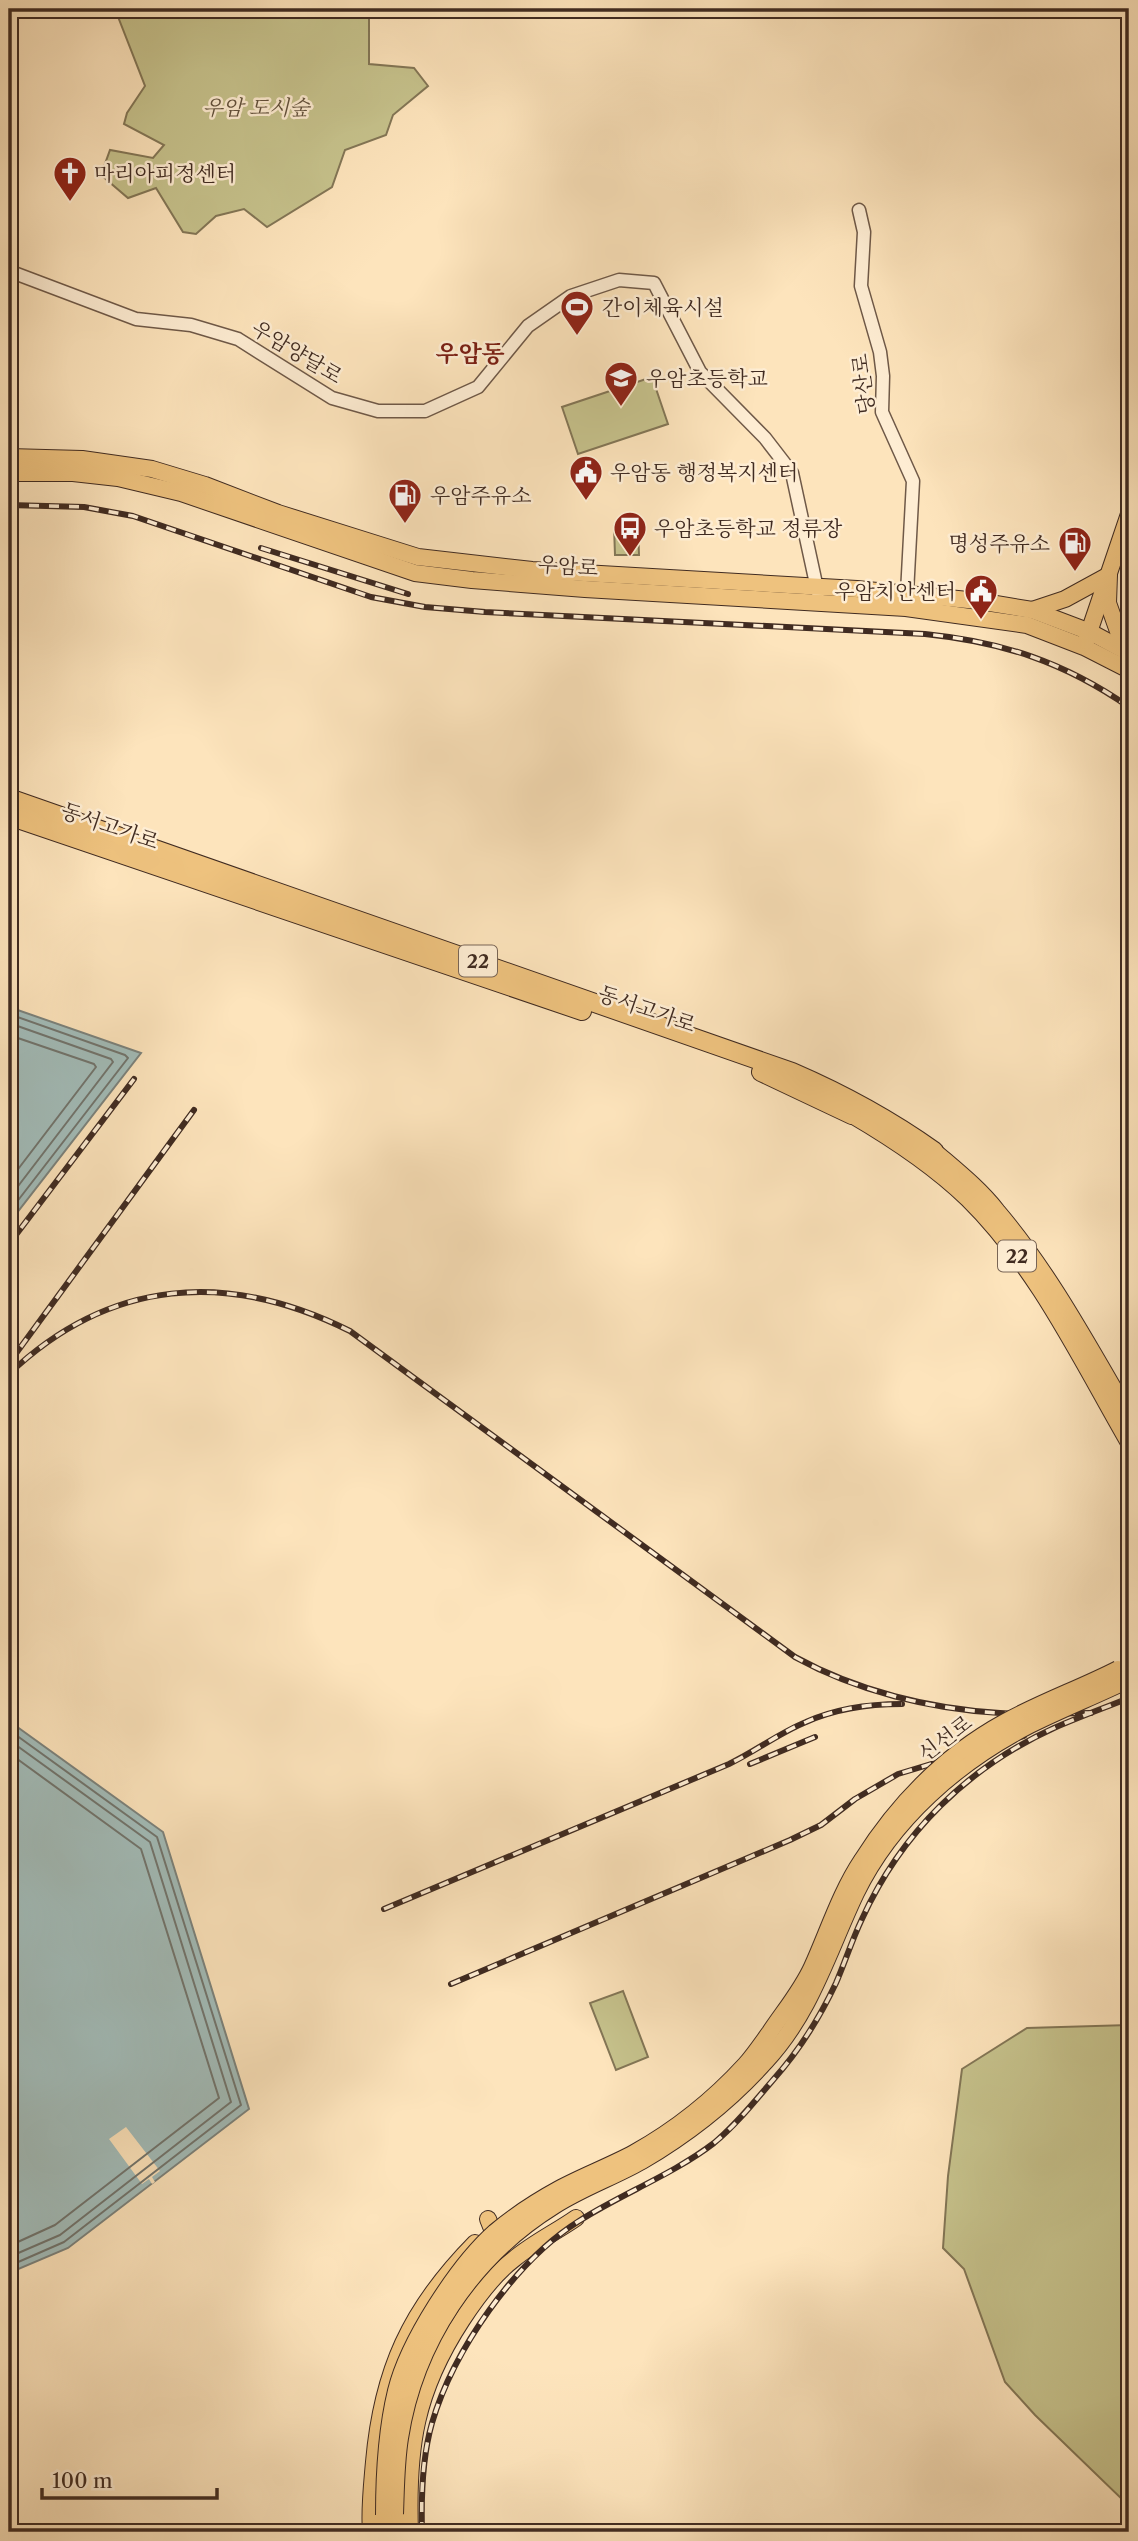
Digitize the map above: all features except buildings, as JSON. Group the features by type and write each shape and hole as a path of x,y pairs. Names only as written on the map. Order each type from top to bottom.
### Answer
{"highway":[{"name":"동서고가로","path":"9,798 792,1072 842,1093 934,1151"},
{"name":"동서고가로","path":"9,816 753,1069 812,1094 852,1115"}],"main road":[{"name":"우암로","path":"9,457 82,459 152,469 374,545 428,559 818,594 1027,625 1087,639 1127,652"},
{"name":"우암로","path":"9,473 73,473 118,478 181,493 415,573 585,589 818,594 907,593 1032,610 1087,639 1129,670"},
{"path":"1087,639 1129,514"},
{"path":"1032,610 1065,598 1109,575"},
{"path":"1109,575 1108,603 1127,652"},
{"name":"동서고가로","path":"852,1115 898,1143 968,1199 1008,1245 1056,1317 1129,1443"},
{"name":"동서고가로","path":"934,1151 996,1209 1029,1251 1129,1415"},
{"name":"신선로","path":"390,2514 400,2438 414,2379 430,2342 479,2267 514,2234 554,2206 642,2161 708,2116 758,2070 790,2029 813,1994 857,1891 898,1828 931,1794 959,1771 1024,1728 1126,1673"},
{"name":"신선로","path":"390,2514 385,2461 396,2389 435,2306 494,2234 558,2190 634,2152 697,2111 746,2064 805,1980 861,1861 913,1791 930,1775 1006,1721 1126,1673"},
{"path":"410,2532 410,2456 420,2404 443,2349 488,2285 512,2260 576,2218"},
{"path":"371,2532 377,2431 383,2396 395,2358 436,2287 493,2222 496,2239 488,2285"},
{"path":"384,2532 390,2514"},
{"path":"390,2514 396,2532"}],"street":[{"name":"당산로","path":"859,209 864,232 861,286 880,352 883,376 882,412 914,481 907,593"},
{"name":"우암양달로","path":"9,271 136,319 191,325 238,339 332,398 378,411 425,411 478,387 528,326 571,296 619,280 654,283 699,372 765,438 792,473 818,594"}],"green space":[{"name":"우암 도시숲","path":"115,9 369,9 369,64 414,68 428,86 393,115 386,135 345,150 332,187 267,227 244,209 216,216 196,234 183,232 156,188 128,198 101,175 110,150 153,158 164,145 124,124 127,113 145,86"},
{"path":"652,377 668,424 578,454 562,407"},
{"path":"614,526 638,526 639,555 615,555"},
{"path":"623,1991 648,2057 616,2070 590,2003"},
{"path":"1129,2025 1129,2506 1035,2415 1005,2382 964,2269 943,2248 948,2176 962,2069 1027,2028"}],"water":[{"path":"9,1007 141,1053 9,1223"},
{"path":"9,1721 163,1832 249,2109 68,2248 9,2273"}],"pier":[{"path":"126,2127 160,2171 152,2177 155,2182 152,2184 149,2179 142,2184 109,2139"}],"railway":[{"path":"9,505 84,507 133,516 371,597 425,607 925,634 981,642 1056,666 1105,691 1129,707"},
{"path":"261,548 408,594"},
{"path":"9,1244 134,1079"},
{"path":"9,1363 194,1110"},
{"path":"9,1374 48,1342 88,1318 129,1302 172,1294 215,1292 259,1298 304,1311 350,1331 795,1657 869,1689 947,1707 1000,1713 1091,1713"},
{"path":"422,2532 424,2463 432,2423 442,2395 471,2338 510,2284 555,2238 596,2211 698,2154 714,2143 745,2113 808,2034 836,1983 858,1927 878,1888 896,1858 940,1806 993,1762 1023,1744 1054,1728 1129,1698"},
{"path":"384,1909 729,1764 786,1731 818,1717 853,1708 902,1704"},
{"path":"451,1984 790,1840 821,1825 855,1799 898,1774 1024,1736"},
{"path":"750,1764 815,1737"}],"place":[{"name":"마리아피정센터","path":"70,203"},
{"name":"간이체육시설","path":"577,337"},
{"name":"우암초등학교","path":"621,408"},
{"name":"우암동 행정복지센터","path":"586,502"},
{"name":"우암주유소","path":"405,525"},
{"name":"우암초등학교 정류장","path":"630,558"},
{"name":"명성주유소","path":"1075,573"},
{"name":"우암치안센터","path":"981,621"}],"district":[{"name":"우암동","path":"470,353"}]}
